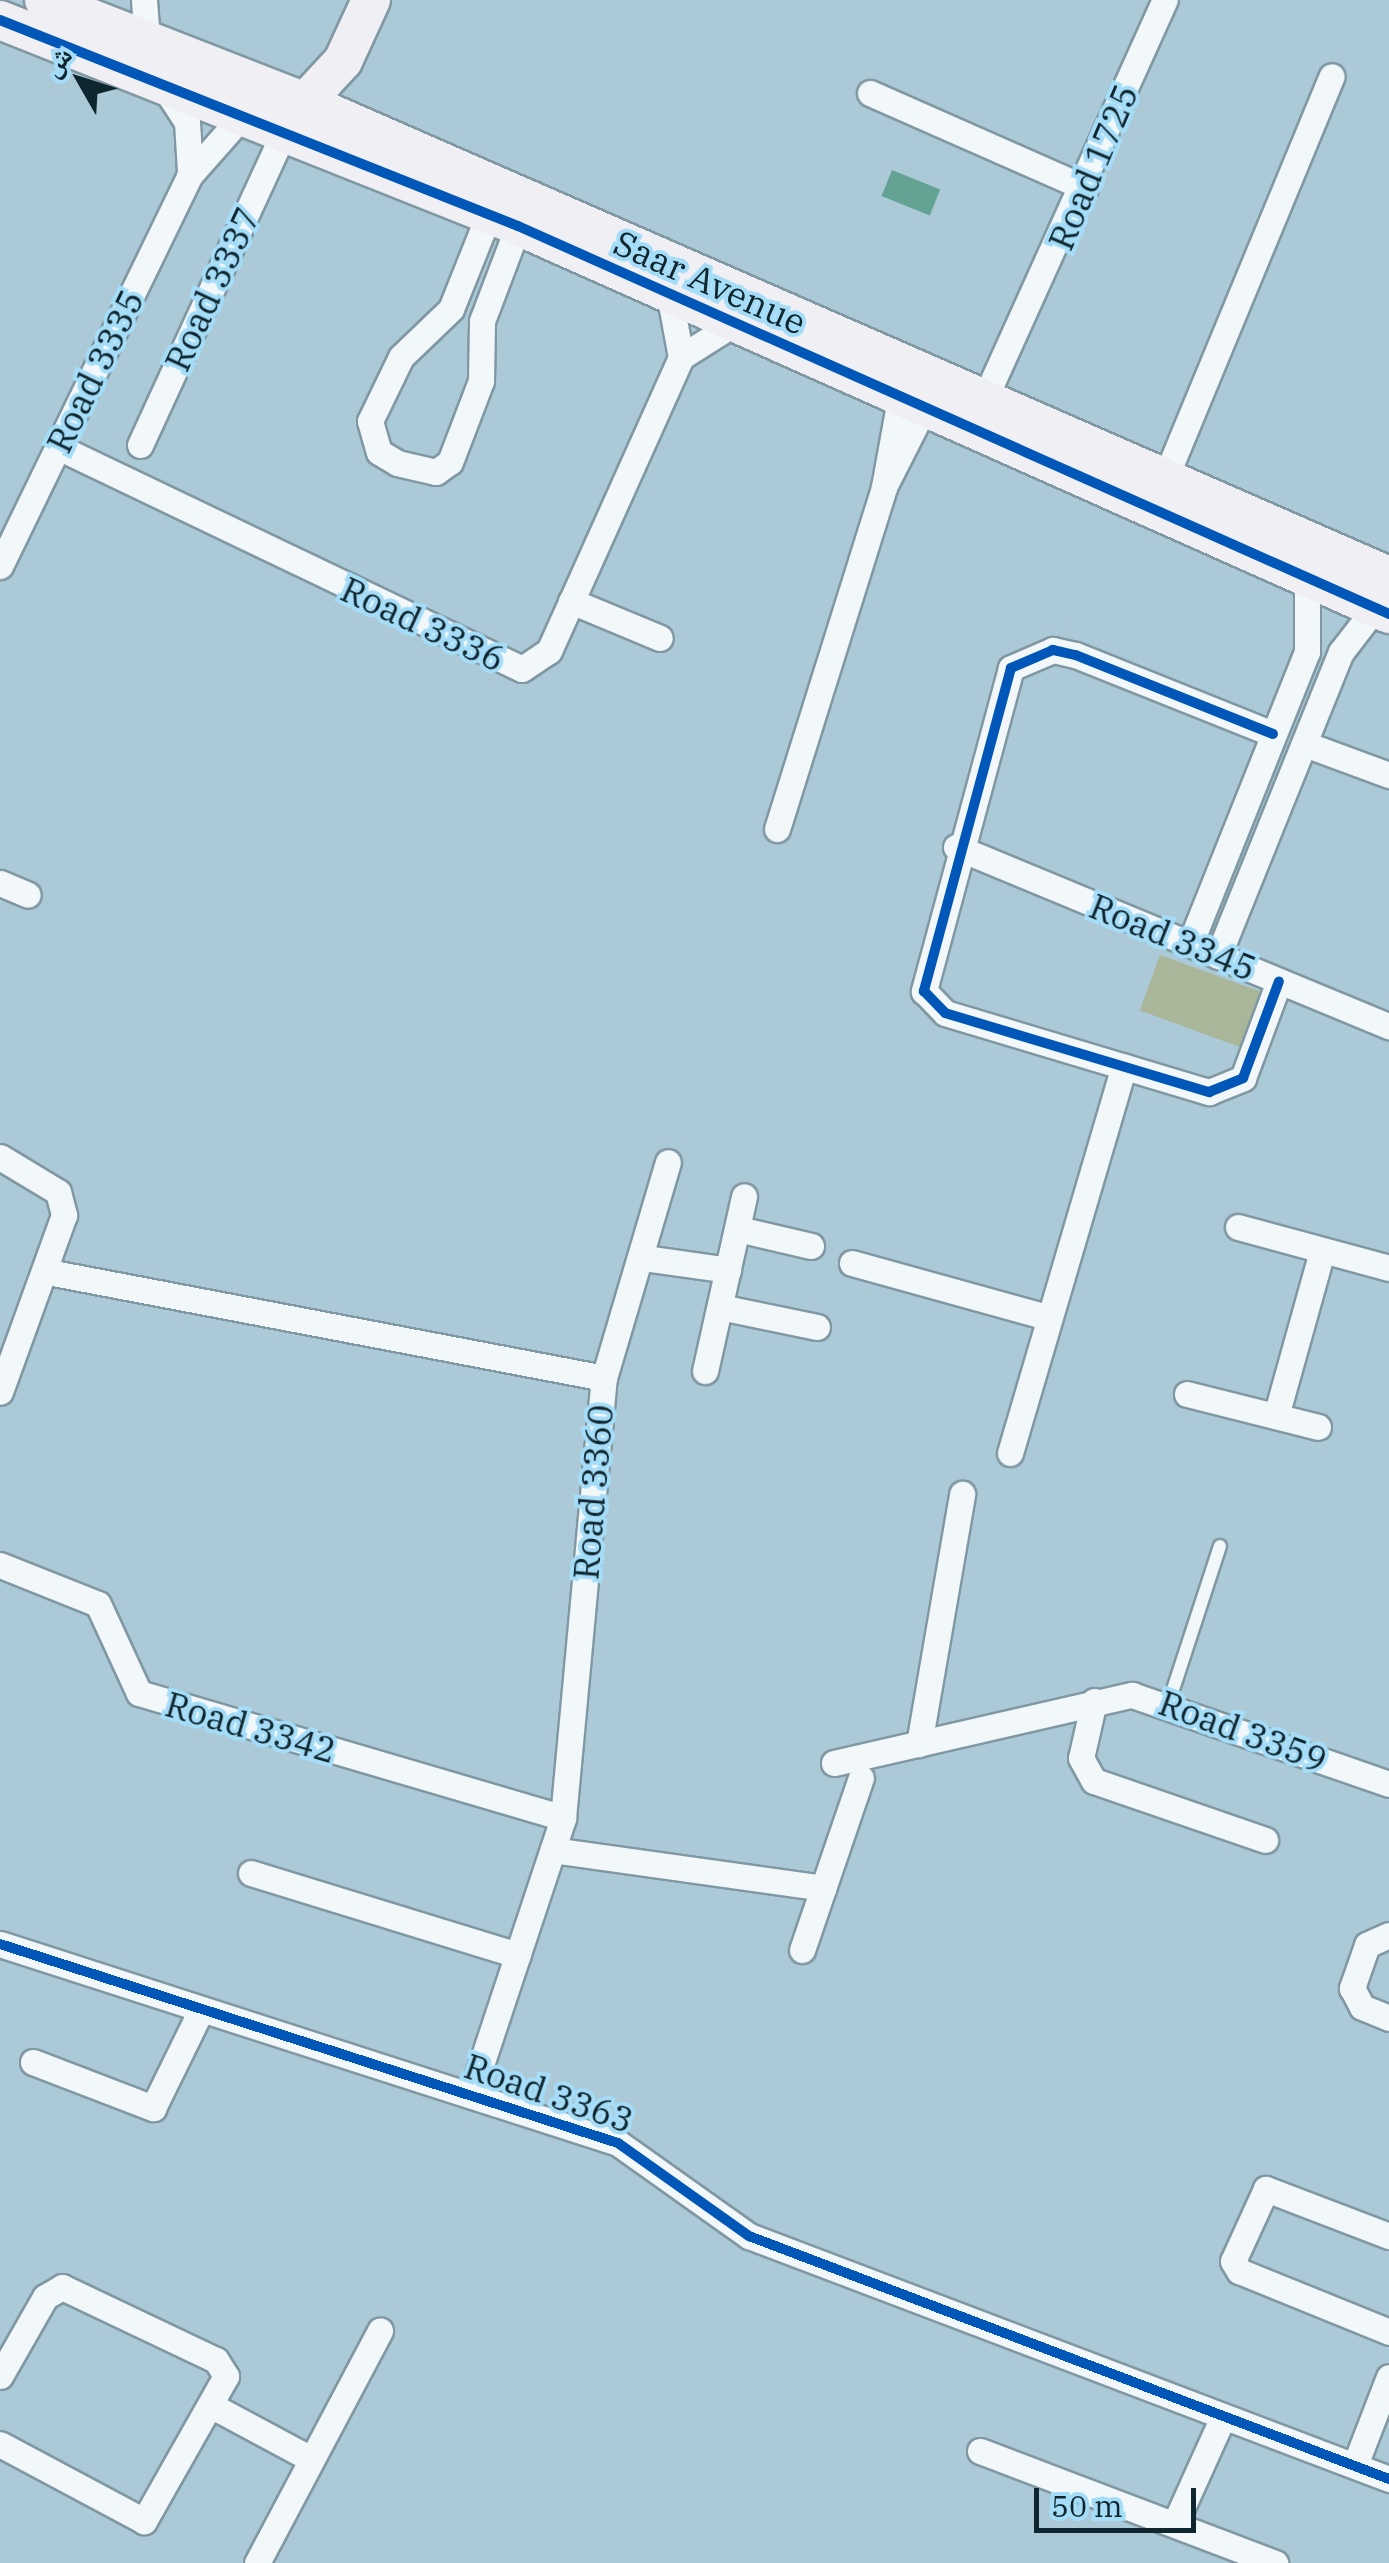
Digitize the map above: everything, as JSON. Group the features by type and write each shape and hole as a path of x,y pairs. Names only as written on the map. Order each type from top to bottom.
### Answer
{"street":[{"name":"Saar Avenue","path":"44,0 109,10 147,42 504,220 912,404 986,422 1164,482 1384,599"},
{"path":"144,0 147,42"},
{"path":"294,117 352,44 371,0"},
{"name":"Road 1725","path":"986,422 1164,0"},
{"name":"Saar Avenue","path":"0,20 243,115 357,126 986,422 1307,582 1384,599"},
{"path":"352,44 357,126"},
{"path":"1164,482 1332,76"},
{"name":"Road 3335","path":"161,83 187,122 189,176"},
{"path":"870,93 1085,188"},
{"name":"Road 3335","path":"0,566 189,176 243,115"},
{"name":"Road 3337","path":"140,445 294,117"},
{"path":"504,220 482,321 481,381 450,462 436,472 397,463 379,452 370,420 401,358 451,309 504,220"},
{"path":"669,293 681,357 735,322"},
{"name":"Road 3336","path":"58,447 510,668 542,660 681,357"},
{"path":"777,830 912,404"},
{"path":"1190,944 1310,644 1307,582"},
{"path":"1218,956 1342,652 1384,599"},
{"path":"571,600 660,638"},
{"path":"1280,981 1234,1087 1210,1092 932,1005 925,976 1000,688 1030,654 1075,655 1389,775"},
{"name":"Road 3345","path":"956,847 1389,1026"},
{"path":"0,883 28,895"},
{"path":"1010,1453 1124,1066"},
{"path":"0,1158 58,1192 64,1215 48,1272 0,1392"},
{"path":"604,1378 644,1258 668,1162"},
{"path":"706,1371 744,1196"},
{"path":"1238,1227 1389,1268"},
{"path":"738,1229 811,1246"},
{"path":"1276,1416 1322,1251"},
{"path":"644,1258 728,1270"},
{"path":"852,1264 1050,1318"},
{"name":"Road 3360","path":"48,1272 604,1378 563,1818 472,2095"},
{"path":"720,1308 817,1327"},
{"path":"1187,1394 1318,1427"},
{"path":"920,1744 962,1494"},
{"name":"Road 3342","path":"0,1565 98,1604 139,1693 563,1818"},
{"path":"1094,1701 1081,1758 1094,1782 1266,1840"},
{"name":"Road 3359","path":"834,1764 1094,1701 1169,1702 1389,1784"},
{"path":"802,1950 861,1778"},
{"path":"553,1850 824,1888"},
{"path":"251,1873 518,1956"},
{"path":"1389,1935 1367,1944 1352,1988 1362,2008 1389,2018"},
{"name":"Road 3363","path":"0,1944 200,2012 472,2095 639,2153 749,2236 1389,2478"},
{"path":"33,2062 153,2108 200,2012"},
{"path":"1389,2236 1266,2189 1233,2261 1238,2271 1389,2332"},
{"path":"0,2376 45,2297 72,2288 222,2364 214,2407 156,2510 138,2522 0,2444"},
{"path":"257,2563 380,2331"},
{"path":"1355,2465 1389,2377"},
{"path":"214,2407 312,2460"},
{"path":"1176,2522 1223,2417"},
{"path":"980,2451 1176,2522 1275,2563"}],"lane":[{"path":"1169,1702 1220,1546"}],"shaded area":[{"path":"892,170 940,189 930,215 882,196"},
{"path":"1160,955 1264,993 1244,1048 1140,1010"}],"cycle path":[{"path":"0,20 518,226 1389,614"},
{"path":"1273,734 1075,655 1053,650 1011,668 924,991 945,1013 1209,1092 1243,1078 1279,981"},
{"path":"0,1944 618,2143 749,2236 1389,2479"}]}
